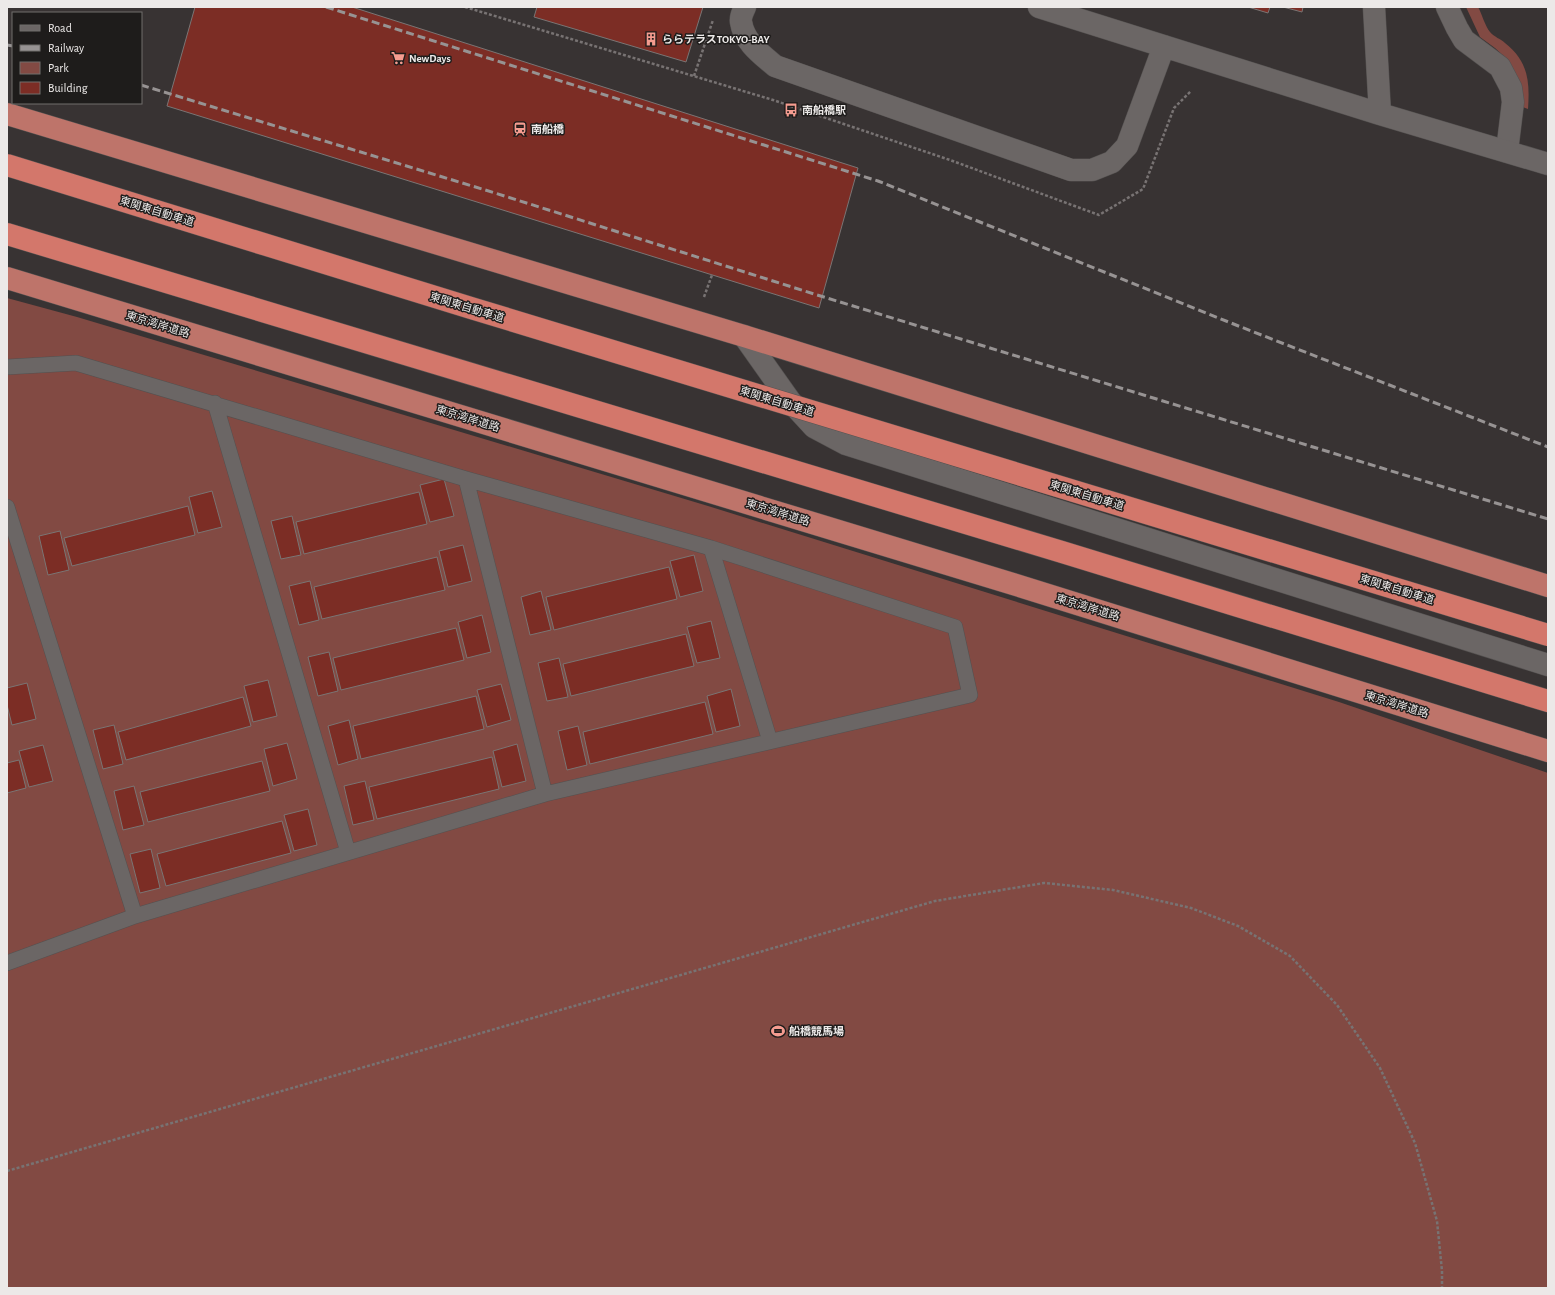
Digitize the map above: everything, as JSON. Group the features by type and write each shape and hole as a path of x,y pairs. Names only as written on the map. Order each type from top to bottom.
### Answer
{"highway":[{"path":"7,114 744,336 1548,586"},
{"name":"東関東自動車道","path":"7,165 494,316 1548,635"},
{"path":"7,234 1070,554 1548,701"},
{"name":"東京湾岸道路","path":"7,278 1013,584 1548,751"}],"street":[{"path":"744,7 741,21 746,35 756,51 775,66 1071,170 1092,170 1112,162 1127,146 1164,46"},
{"path":"1039,7 1380,114 1548,164"},
{"path":"1374,7 1380,114"},
{"path":"1447,7 1464,40 1500,67 1511,88 1513,102 1507,151"},
{"path":"744,336 790,401 814,427 846,444 1548,665"}],"lane":[{"path":"7,367 76,363 466,479 711,548 955,627 970,695 545,794 135,916 7,963"},
{"path":"215,404 348,852"},
{"path":"466,479 545,794"},
{"path":"7,507 135,916"},
{"path":"711,548 770,741"}],"path":[{"path":"694,76 716,14"},
{"path":"703,299 712,275"},
{"path":"7,1171 935,901 1044,883 1113,890 1191,908 1238,926 1290,956 1337,1005 1380,1068 1415,1143 1437,1221 1442,1271 1442,1288"}],"green space":[{"path":"1466,7 1478,7 1490,32 1502,40 1519,57 1526,72 1528,81 1528,109 1520,106 1508,60 1480,37"},
{"name":"船橋競馬場","path":"7,298 77,317 708,506 1339,702 1548,773 1548,1288 7,1288"}],"building":[{"name":"南船橋","path":"195,7 352,7 858,168 819,308 167,106"},
{"name":"ららテラスTOKYO-BAY","path":"537,7 703,7 686,62 534,17"},
{"path":"1248,7 1270,7 1268,13"},
{"path":"1283,7 1303,7 1302,12"},
{"path":"444,479 454,516 430,522 420,485"},
{"path":"212,491 222,527 198,533 189,497"},
{"path":"419,492 427,524 304,554 296,522"},
{"path":"188,506 195,535 72,566 64,538"},
{"path":"292,516 301,555 281,559 271,521"},
{"path":"60,531 69,570 48,575 39,536"},
{"path":"463,545 472,581 448,587 439,551"},
{"path":"694,555 703,591 680,597 670,561"},
{"path":"437,557 445,590 322,619 314,587"},
{"path":"669,567 677,599 554,630 546,597"},
{"path":"310,581 319,620 299,625 289,586"},
{"path":"541,591 551,630 530,635 521,597"},
{"path":"482,615 491,652 467,658 458,622"},
{"path":"711,621 720,658 697,663 687,627"},
{"path":"456,628 464,660 341,690 333,658"},
{"path":"686,634 694,666 571,696 563,664"},
{"path":"329,652 338,691 318,696 308,657"},
{"path":"559,658 568,697 547,701 538,663"},
{"path":"268,680 277,716 253,722 244,686"},
{"path":"27,683 36,719 12,725 7,705 7,688"},
{"path":"501,684 511,720 487,727 477,690"},
{"path":"731,689 740,726 716,732 707,696"},
{"path":"476,696 484,729 361,759 353,726"},
{"path":"243,697 251,726 126,760 118,732"},
{"path":"705,702 713,734 590,764 583,732"},
{"path":"349,720 358,759 338,765 328,726"},
{"path":"114,725 123,764 103,769 93,730"},
{"path":"578,726 587,765 567,770 558,731"},
{"path":"287,743 297,779 273,786 264,749"},
{"path":"517,744 526,781 502,787 493,751"},
{"path":"43,745 53,781 29,787 19,751"},
{"path":"492,757 499,789 377,819 369,787"},
{"path":"19,760 26,788 7,793 7,763"},
{"path":"262,761 270,791 148,822 140,792"},
{"path":"365,781 374,820 353,825 344,786"},
{"path":"134,786 144,825 123,830 114,791"},
{"path":"308,809 317,845 294,851 284,815"},
{"path":"282,821 291,853 166,886 157,854"},
{"path":"151,849 160,888 140,893 130,854"}],"railway":[{"path":"326,7 878,181 1241,327 1548,447"},
{"path":"7,45 12,46"},
{"path":"142,85 495,193 814,294 1548,519"}],"place":[{"name":"ららテラスTOKYO-BAY","path":"651,39"},
{"name":"NewDays","path":"398,58"},
{"name":"南船橋駅","path":"791,110"},
{"name":"南船橋","path":"520,129"},
{"name":"船橋競馬場","path":"778,1031"}]}
